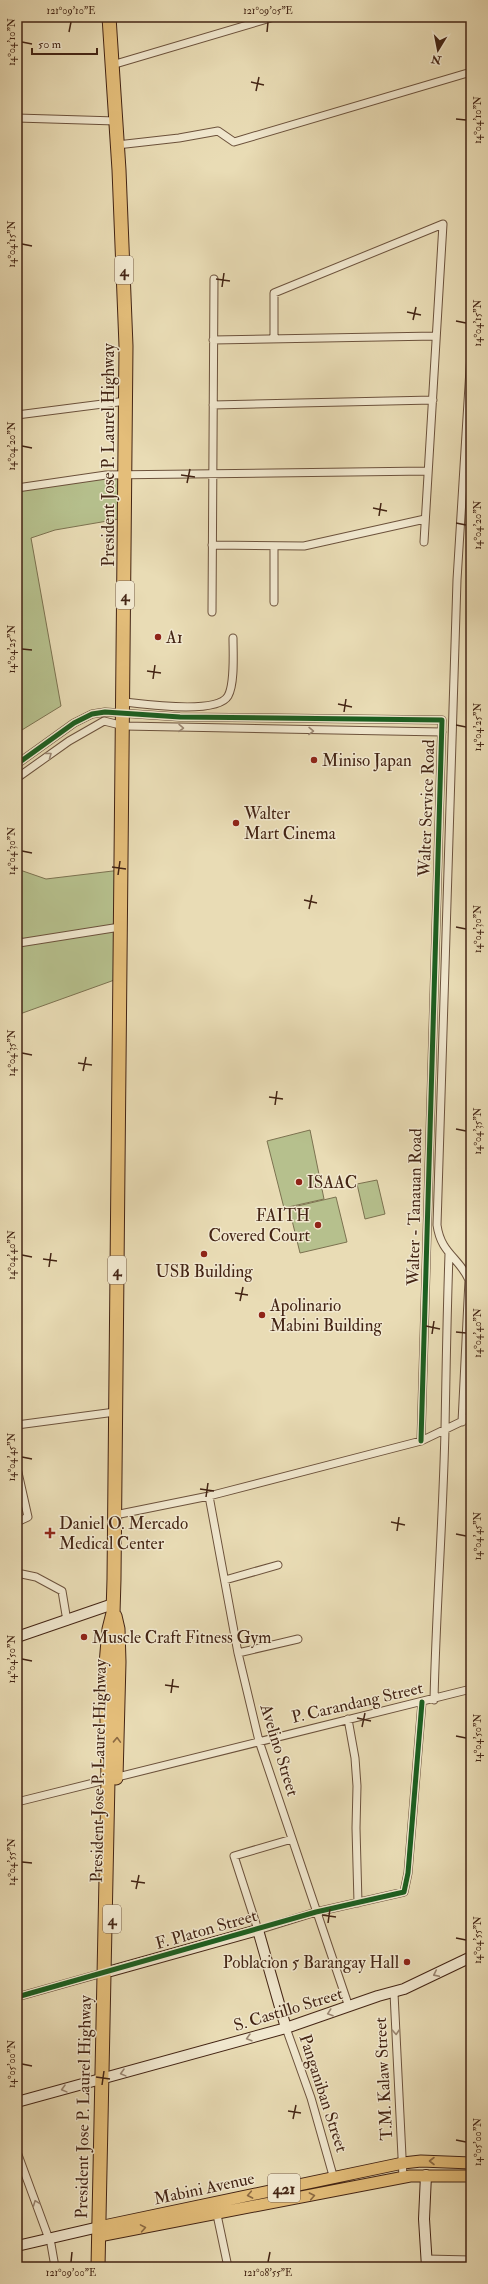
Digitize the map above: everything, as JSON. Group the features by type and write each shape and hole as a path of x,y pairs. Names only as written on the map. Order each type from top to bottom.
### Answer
{"highway":[{"name":"President Jose P. Laurel Highway","path":"104,2267 102,2231 112,1780 106,1664 113,1608 115,1515 120,927 126,475 125,295 109,17"},
{"name":"President Jose P. Laurel Highway","path":"98,2267 102,2231"}],"main road":[{"name":"Mabini Avenue","path":"102,2231 214,2202 334,2179 403,2163 421,2161 471,2163"},
{"name":"Mabini Avenue","path":"102,2231 217,2214 403,2177 426,2175 471,2176"}],"street":[{"path":"112,65 274,17"},
{"path":"117,145 179,138 218,131 234,142 471,72"},
{"path":"17,118 116,121"},
{"path":"274,338 274,293 443,224 424,542"},
{"path":"212,612 214,280"},
{"path":"213,340 436,336"},
{"path":"462,1422 469,1280 439,1238 437,1225 457,587 471,353"},
{"path":"213,405 432,400"},
{"path":"17,414 126,401"},
{"path":"17,488 74,478 126,475 428,471"},
{"path":"212,545 304,546 425,519"},
{"path":"274,546 274,602"},
{"path":"17,764 62,731 92,714 104,712 124,714 190,708 221,702 228,696 233,638"},
{"path":"17,778 69,741 104,722 124,714"},
{"name":"Walter Service Road","path":"124,714 142,726 442,732"},
{"name":"Walter Service Road","path":"124,714 442,720 435,974"},
{"path":"17,935 20,943 120,927"},
{"name":"Walter - Tanauan Road","path":"421,1441 435,974"},
{"path":"434,1700 435,1616 445,1430 445,1361 449,1254"},
{"path":"17,1425 115,1412"},
{"path":"115,1515 209,1496 421,1441 471,1418"},
{"path":"17,1468 28,1517 17,1522"},
{"name":"Avelino Street","path":"209,1496 238,1653 259,1741 349,2007"},
{"path":"224,1580 278,1565"},
{"path":"17,1574 36,1577 62,1591 67,1621"},
{"path":"17,1637 113,1608"},
{"path":"238,1653 298,1639"},
{"name":"P. Carandang Street","path":"17,1802 112,1780 348,1719 434,1700 471,1689"},
{"name":"F. Platon Street","path":"17,1997 258,1930 316,1912 404,1892 408,1873 422,1702"},
{"path":"348,1719 355,1758 357,1786 356,1828 358,1903"},
{"name":"Panganiban Street","path":"292,1839 234,1856 258,1930 286,2028 311,2098 334,2179"},
{"name":"S. Castillo Street","path":"17,2102 286,2028 378,1996 394,1993 471,1957"},
{"name":"T.M. Kalaw Street","path":"394,1993 403,2177"},
{"path":"17,2152 50,2242 55,2267"},
{"path":"426,2175 424,2219 426,2263 471,2260"},
{"path":"214,2202 228,2267"},
{"name":"Mabini Avenue","path":"17,2251 50,2242 102,2231"},
{"name":"Mabini Avenue","path":"17,2246 50,2242"}],"green space":[{"path":"126,475 125,518 55,530 31,538 61,706 17,733 17,485"},
{"path":"17,869 46,879 121,870 120,978 17,1015"},
{"name":"ISAAC","path":"310,1130 324,1199 284,1208 267,1141"},
{"path":"377,1180 385,1214 365,1219 357,1184"},
{"name":"FAITH Covered Court","path":"336,1197 347,1242 300,1253 289,1208"}],"cycle path":[{"path":"17,764 74,723 92,714 105,712 180,717 442,720 421,1441"},
{"path":"17,1997 316,1912 404,1892 408,1873 422,1702"}],"place":[{"name":"A1","path":"158,637"},
{"name":"Miniso Japan","path":"314,760"},
{"name":"Walter Mart Cinema","path":"236,823"},
{"name":"ISAAC","path":"299,1182"},
{"name":"FAITH Covered Court","path":"318,1225"},
{"name":"USB Building","path":"204,1254"},
{"name":"Apolinario Mabini Building","path":"262,1315"},
{"name":"Daniel O. Mercado Medical Center","path":"50,1533"},
{"name":"Muscle Craft Fitness Gym","path":"84,1637"},
{"name":"Poblacion 5 Barangay Hall","path":"407,1962"}]}
